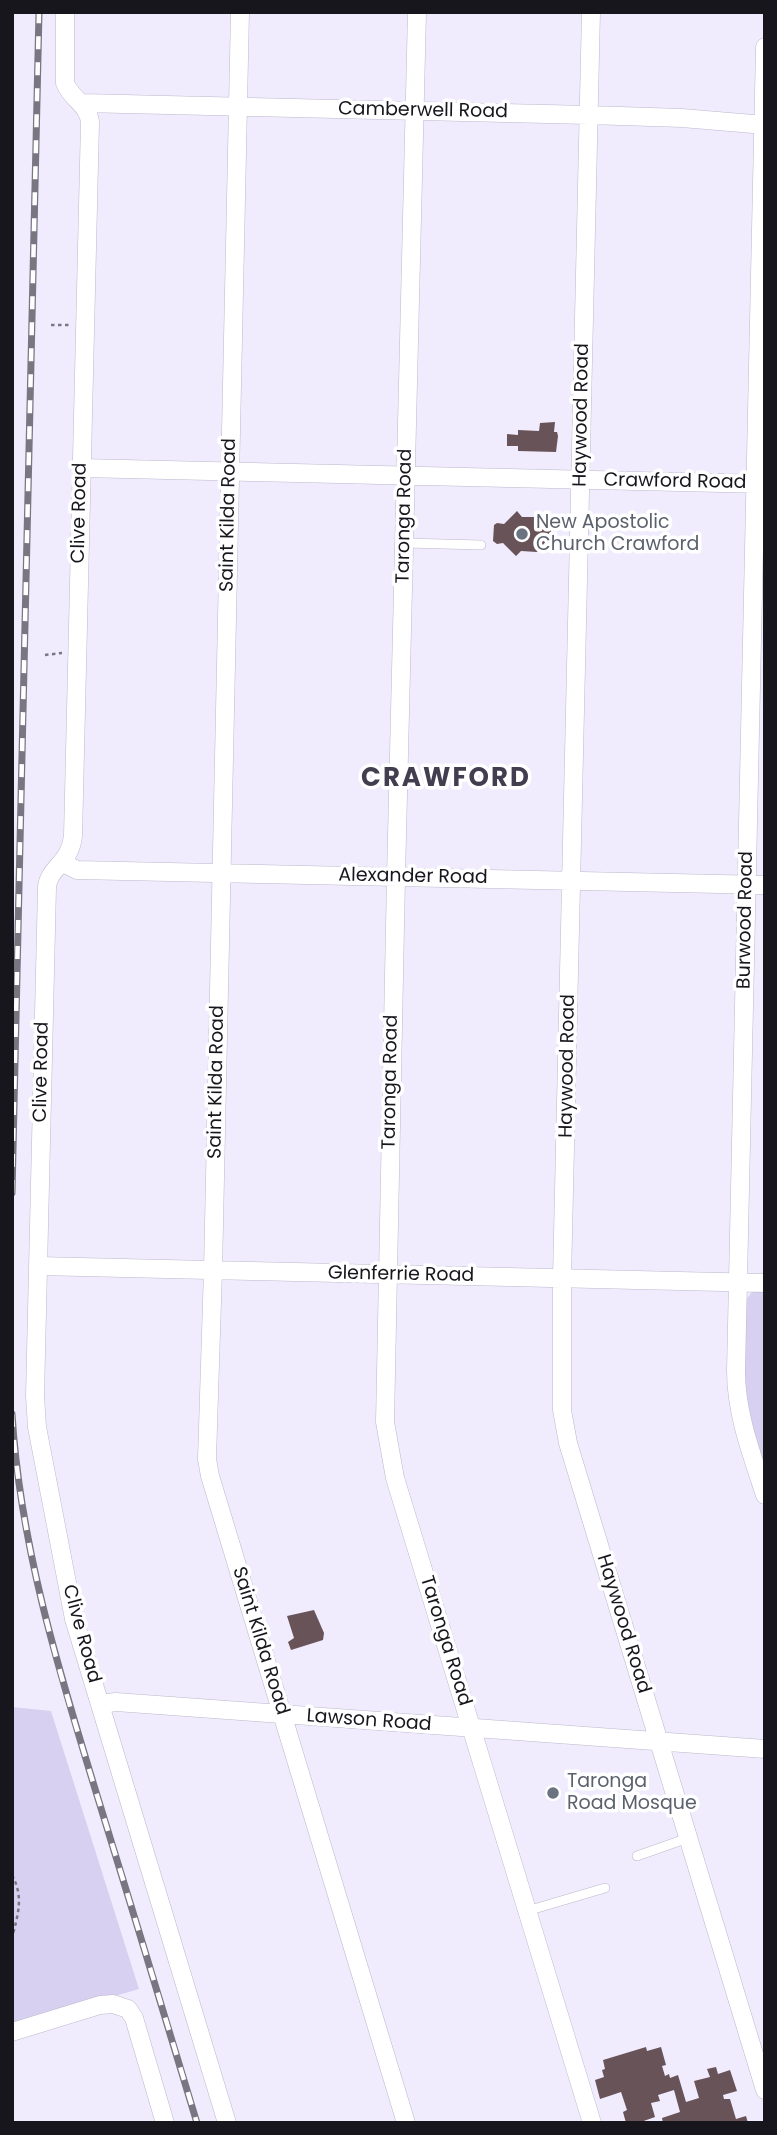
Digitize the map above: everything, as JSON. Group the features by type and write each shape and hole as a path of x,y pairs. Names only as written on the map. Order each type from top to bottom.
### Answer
{"street":[{"name":"Clive Road","path":"65,12 65,83 67,90 89,111 90,122 73,836 71,849 49,878 47,887 35,1396 37,1427 74,1619 227,2123"},
{"name":"Saint Kilda Road","path":"240,12 208,1468 406,2123"},
{"name":"Taronga Road","path":"417,12 387,1274 385,1409 388,1447 395,1478 592,2123"},
{"name":"Haywood Road","path":"591,12 562,1278 562,1410 565,1432 765,2090"},
{"name":"Burwood Road","path":"765,47 756,885 738,1282 737,1393 741,1419 765,1495"},
{"name":"Camberwell Road","path":"82,103 589,115 764,125"},
{"name":"Crawford Road","path":"81,468 760,484"},
{"name":"Alexander Road","path":"63,863 77,870 756,885"},
{"name":"Glenferrie Road","path":"38,1266 765,1283"},
{"name":"Lawson Road","path":"100,1704 116,1702 765,1749"},
{"path":"12,2032 100,2005 113,2004 128,2009 134,2018 165,2123"}],"lane":[{"path":"405,543 481,545"},
{"path":"637,1856 688,1838"},
{"path":"527,1911 605,1888"}],"path":[{"path":"51,325 59,325"},
{"path":"45,655 52,655"},
{"path":"765,1350 765,1372"},
{"path":"12,1875 21,1901 12,1937"}],"shaded area":[{"path":"765,1290 765,1471 743,1392 745,1301 752,1292"},
{"path":"12,1707 51,1711 139,1989 12,2026"}],"building":[{"path":"555,422 554,432 557,432 558,436 556,452 518,451 518,446 507,446 507,434 518,435 518,430 539,431 540,423"},
{"name":"New Apostolic Church Crawford","path":"517,511 522,517 537,517 551,529 551,540 547,540 537,552 521,551 516,556 503,543 497,544 493,541 494,525 504,524"},
{"path":"314,1610 324,1633 323,1640 291,1650 288,1642 294,1638 287,1616"},
{"path":"646,2047 647,2051 661,2047 666,2065 662,2066 665,2076 669,2074 670,2078 678,2075 686,2102 699,2098 694,2081 710,2077 707,2069 716,2067 718,2074 730,2070 737,2091 723,2095 724,2099 730,2099 736,2119 746,2116 748,2123 663,2123 662,2118 680,2112 674,2090 658,2095 660,2101 651,2103 655,2117 638,2123 626,2123 623,2112 627,2110 621,2092 600,2099 595,2080 604,2077 603,2060"}],"railway":[{"path":"12,1193 39,12"},
{"path":"12,1414 23,1511 55,1652 197,2123"}],"place":[{"name":"New Apostolic Church Crawford","path":"522,534"},
{"name":"Taronga Road Mosque","path":"553,1793"}],"district":[{"name":"CRAWFORD","path":"446,779"}]}
